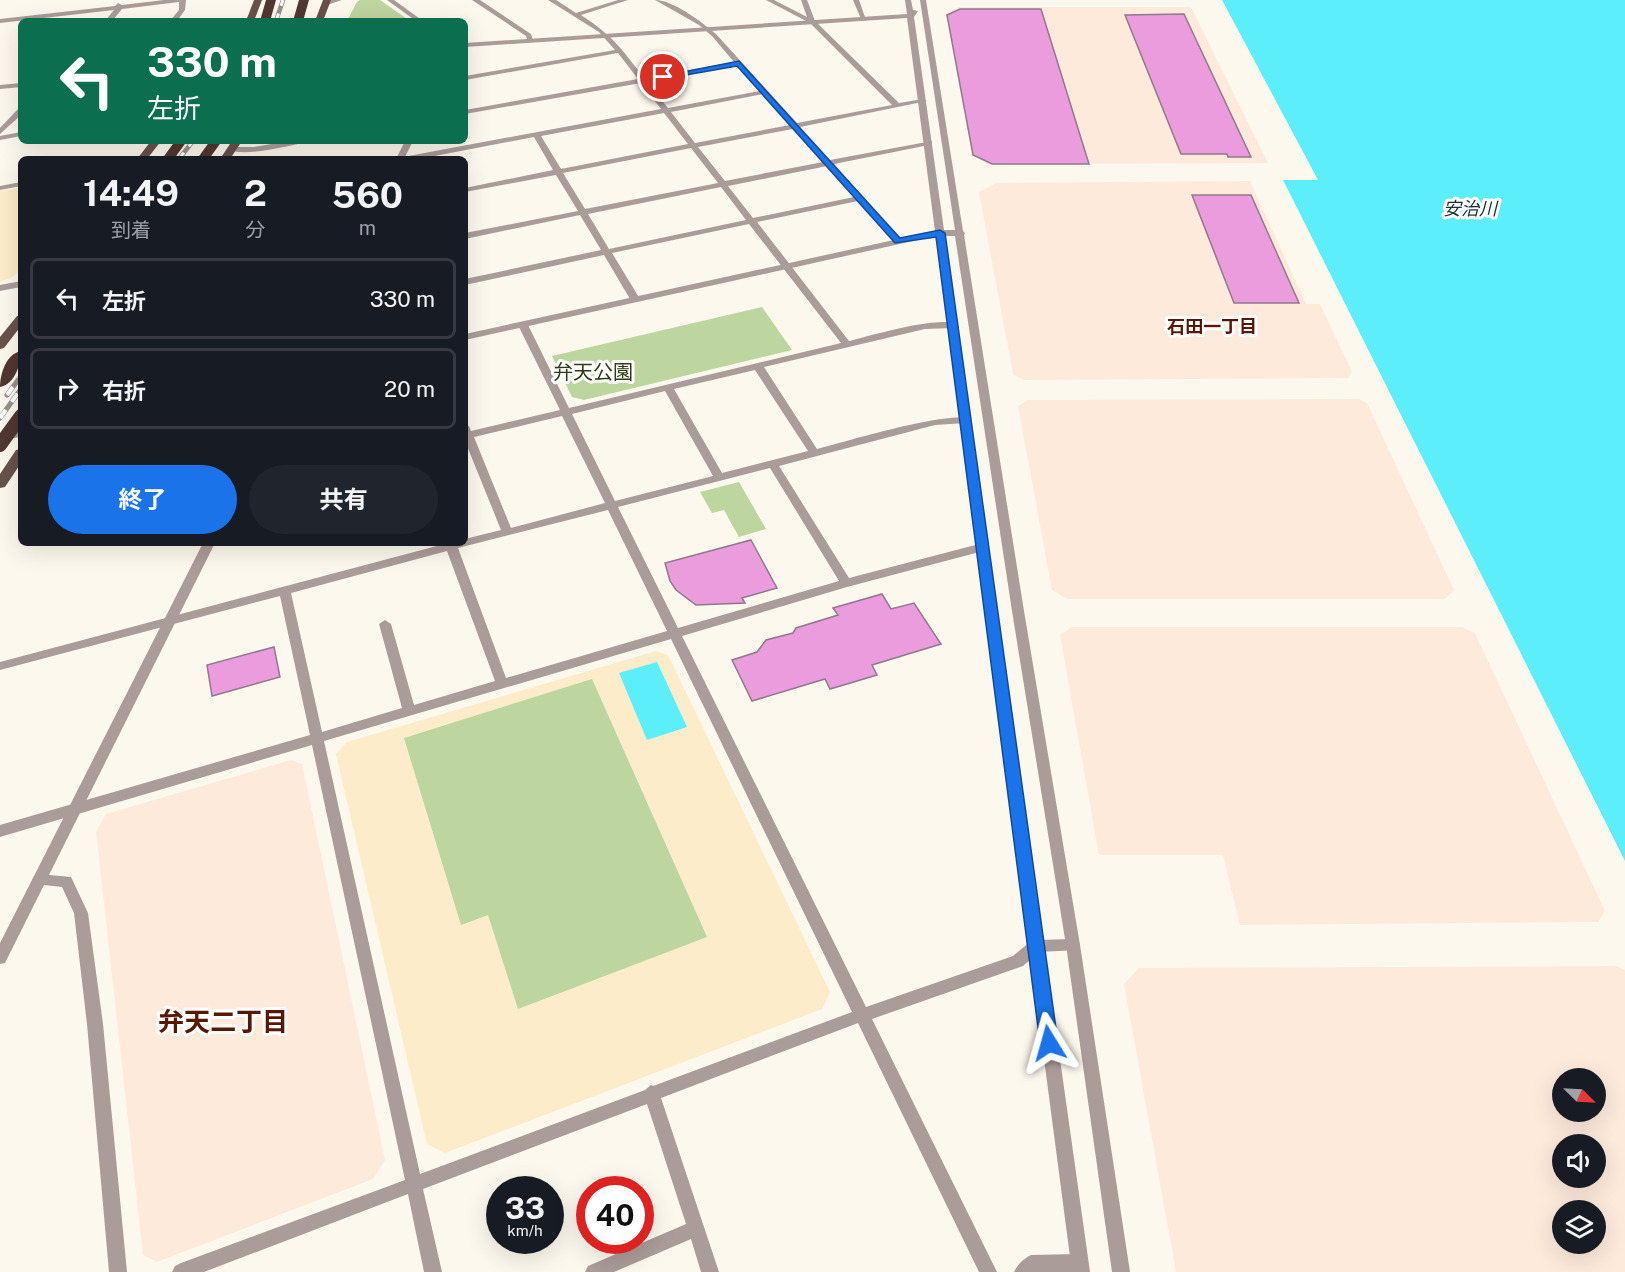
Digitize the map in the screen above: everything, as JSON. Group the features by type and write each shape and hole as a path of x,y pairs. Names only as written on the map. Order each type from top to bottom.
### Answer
{"highway":[{"path":"266,18 271,0"},
{"path":"299,18 304,0"},
{"path":"0,383 18,359"},
{"path":"0,445 18,420"}],"main road":[{"path":"251,18 258,0"},
{"path":"320,18 327,1"},
{"path":"144,156 154,144"},
{"path":"0,345 18,322"},
{"path":"0,484 18,457"}],"street":[{"path":"112,0 120,7"},
{"path":"19,18 182,0 182,10 175,18"},
{"path":"327,1 339,0"},
{"path":"390,0 416,18"},
{"path":"475,0 530,35 530,40"},
{"path":"551,0 607,36 620,51 848,345"},
{"path":"575,15 626,0"},
{"path":"658,0 708,29 898,241"},
{"path":"769,0 812,22 896,105"},
{"path":"804,0 812,22"},
{"path":"856,0 864,19"},
{"path":"908,0 1080,1267 1031,1264 1023,1272"},
{"path":"468,45 911,16 923,1"},
{"path":"923,1 961,233 1018,611 1073,945 1121,1272"},
{"path":"111,18 120,7"},
{"path":"1,20 18,18"},
{"path":"468,77 620,51"},
{"path":"468,111 739,63"},
{"path":"0,87 18,85"},
{"path":"421,156 764,92"},
{"path":"468,189 923,100"},
{"path":"0,132 18,114"},
{"path":"0,138 18,135"},
{"path":"536,135 635,299"},
{"path":"468,235 929,143"},
{"path":"235,145 254,150 287,144"},
{"path":"0,188 18,185"},
{"path":"468,281 859,198"},
{"path":"468,337 898,241 940,233 961,233"},
{"path":"0,288 18,285"},
{"path":"523,325 988,1272"},
{"path":"468,433 567,412 925,326 953,326"},
{"path":"759,366 814,453"},
{"path":"668,388 719,477"},
{"path":"468,542 935,422 966,420"},
{"path":"0,437 18,434"},
{"path":"468,438 507,532"},
{"path":"772,463 846,583"},
{"path":"0,958 208,546"},
{"path":"413,546 416,556"},
{"path":"0,666 451,546 502,684"},
{"path":"0,831 846,583 983,547"},
{"path":"285,590 433,1272"},
{"path":"385,624 409,711"},
{"path":"39,880 66,881 81,913 95,1024 118,1272"},
{"path":"181,1272 651,1093 1017,961 1036,946 1073,945"},
{"path":"651,1093 710,1272"},
{"path":"594,1272 695,1228"}],"shaded area":[{"path":"959,7 1191,7 1268,163 991,164 973,156 946,13"},
{"path":"1250,181 1306,304 1320,304 1352,372 1348,378 1024,380 1013,374 979,192 996,183"},
{"path":"18,188 18,271 14,276 0,282 0,191"},
{"path":"1359,399 1367,403 1454,590 1445,599 1067,599 1052,590 1018,406 1028,400"},
{"path":"1072,627 1462,627 1475,633 1605,911 1598,922 1240,925 1223,855 1099,855 1060,635"},
{"path":"656,651 668,655 830,992 822,1009 445,1153 427,1144 336,754 347,742"},
{"path":"291,760 302,764 385,1160 373,1179 157,1262 143,1255 96,832 106,814"},
{"path":"1616,966 1625,970 1625,1272 1176,1272 1124,984 1139,968"}],"green space":[{"path":"380,0 406,18 349,18 357,2"},
{"name":"弁天公園","path":"762,307 792,350 584,400 572,397 552,356"},
{"path":"739,482 766,529 739,537 724,510 712,513 700,492"},
{"path":"592,679 707,937 518,1009 488,915 461,925 404,738"}],"water":[{"name":"安治川","path":"1222,0 1625,0 1625,861 1283,180 1318,180"},
{"path":"657,662 687,727 647,740 619,673"}],"building":[{"path":"960,9 1041,9 1089,164 992,164 973,155 947,15"},
{"path":"1184,14 1251,157 1228,157 1227,154 1181,154 1125,15"},
{"path":"1192,195 1251,195 1299,303 1234,303"},
{"path":"751,540 777,588 742,598 745,603 696,605 676,590 670,581 665,563"},
{"path":"882,594 891,609 914,603 941,644 872,665 877,675 830,689 825,679 752,701 732,660 757,652 766,640 793,633 796,628 838,615 833,608"},
{"path":"274,647 280,677 212,696 207,665"}],"railway":[{"path":"277,18 283,0"},
{"path":"181,156 191,144"},
{"path":"7,395 18,380"},
{"path":"0,418 18,393"}],"district":[{"name":"石田一丁目","path":"1212,326"},
{"name":"弁天二丁目","path":"223,1021"}],"route":[{"path":"663,77 739,63 898,241 940,233 1049,1043"}]}
